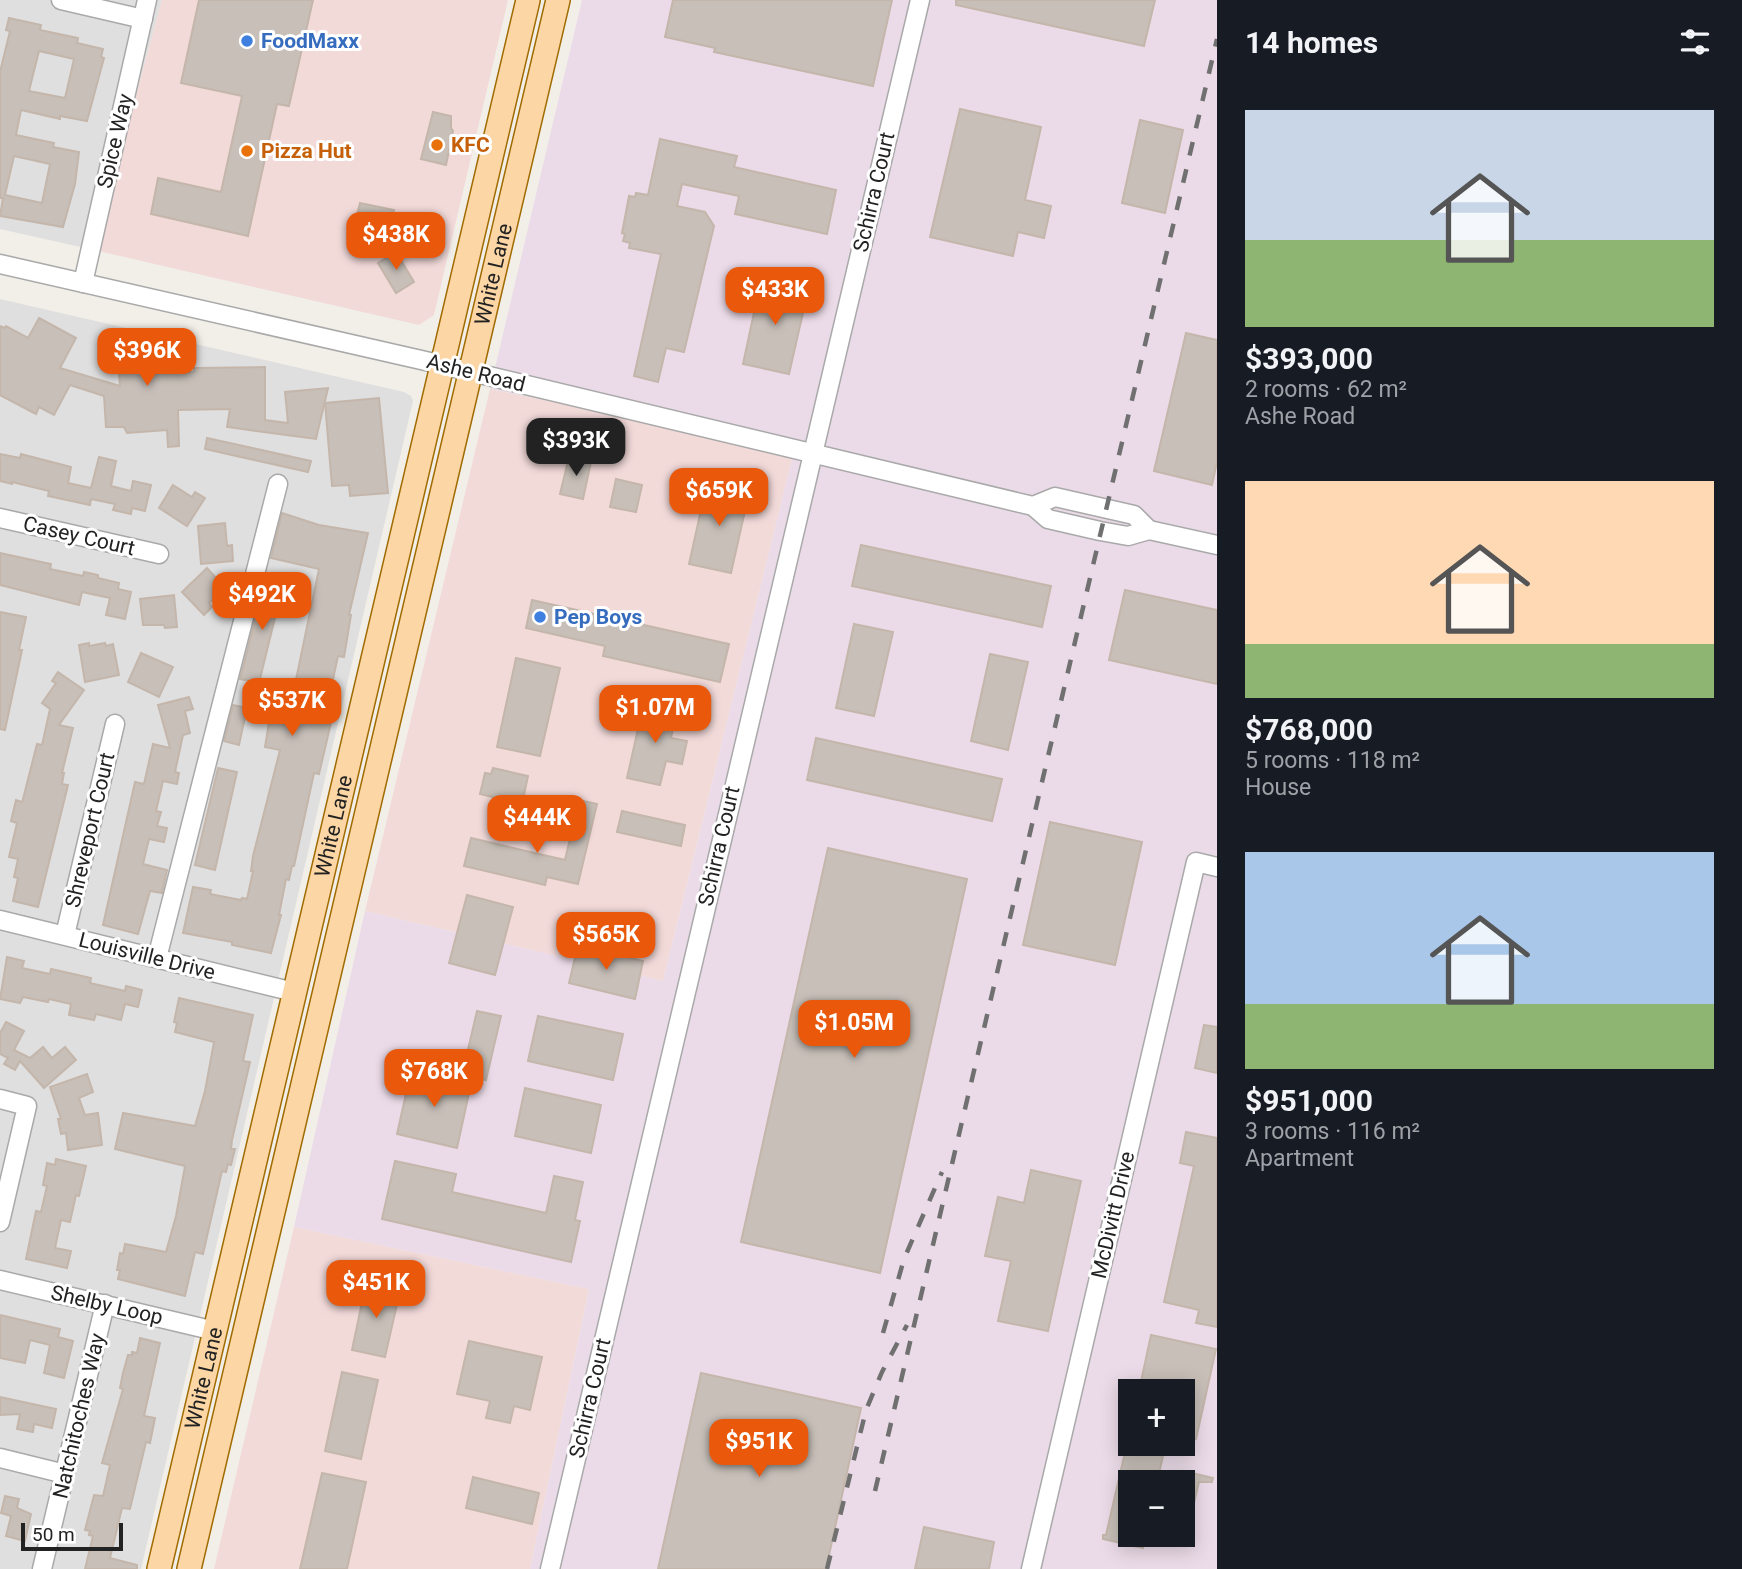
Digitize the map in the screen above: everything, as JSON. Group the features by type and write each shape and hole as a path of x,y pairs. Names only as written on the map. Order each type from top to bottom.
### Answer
{"main road":[{"name":"White Lane","path":"159,1569 528,0"},
{"path":"535,0 532,57 542,68"},
{"name":"White Lane","path":"189,1569 558,0"},
{"path":"510,72 523,90 517,170"},
{"path":"369,670 361,775 365,785 371,789"},
{"path":"328,846 328,935 335,943"},
{"path":"294,992 306,1003 307,1015 296,1113"},
{"path":"239,1228 236,1314 244,1336"},
{"path":"215,1331 224,1346 226,1357 215,1456"},
{"path":"164,1569 167,1532"}],"street":[{"path":"61,0 143,19"},
{"name":"Spice Way","path":"83,283 147,0"},
{"name":"Schirra Court","path":"550,1569 811,452 920,0"},
{"name":"Ashe Road","path":"0,264 441,365 1033,506 1048,519 1128,536 1149,530 1217,545"},
{"path":"157,958 278,484"},
{"name":"Casey Court","path":"0,518 159,554"},
{"name":"Shreveport Court","path":"65,935 116,724"},
{"name":"McDivitt Drive","path":"1031,1569 1196,862 1217,867"},
{"name":"Louisville Drive","path":"0,920 294,992"},
{"path":"0,1099 27,1106 0,1222"},
{"name":"Shelby Loop","path":"0,1280 215,1331"},
{"name":"Natchitoches Way","path":"42,1569 105,1304"},
{"path":"0,1458 65,1474"}],"shaded area":[{"path":"0,0 162,0 94,250 0,229"},
{"path":"162,0 508,0 434,315 419,325 94,250"},
{"path":"582,0 1217,0 1217,1569 530,1569 589,1289 294,1227 365,911 663,981 794,451 490,389"},
{"path":"0,299 404,392 411,396 413,401 141,1569 0,1569"},
{"path":"490,389 794,451 663,981 365,911"},
{"path":"294,1227 589,1289 530,1569 214,1569"}],"building":[{"path":"199,0 313,0 289,106 277,104 248,236 151,214 158,178 221,192 242,96 181,83"},
{"path":"673,0 892,0 873,86 714,52 715,48 665,37"},
{"path":"956,0 1155,0 1144,46 956,5"},
{"path":"9,18 41,25 40,30 78,38 77,43 103,49 101,57 104,58 87,121 60,116 60,119 21,110 16,135 54,143 53,147 79,152 75,184 63,227 0,216 3,198 0,198 0,72 10,31 6,30","holes":["39,51 74,59 65,98 29,91","14,156 50,164 42,203 5,195"]},
{"path":"960,109 1041,127 1025,200 1051,206 1044,238 1018,232 1013,256 930,237"},
{"name":"KFC","path":"433,112 451,116 453,131 446,165 421,159"},
{"path":"1140,120 1183,130 1165,213 1122,203"},
{"path":"660,139 737,156 734,167 836,190 827,234 735,214 739,196 682,184 677,206 705,212 714,226 684,352 666,348 658,382 634,376 661,254 629,248 630,243 623,241 625,234 622,233 629,196 635,197 636,193 648,195"},
{"path":"360,203 394,210 387,244 352,236"},
{"path":"396,252 414,282 396,293 378,263"},
{"path":"761,280 808,291 789,374 743,364"},
{"path":"39,318 76,338 60,368 120,386 117,345 157,342 159,373 194,372 194,368 265,367 265,420 288,423 285,392 328,388 316,439 227,427 230,409 178,410 179,446 168,447 167,430 127,433 124,427 106,427 104,396 70,385 54,415 39,407 36,414 0,395 0,326 6,326 28,338"},
{"path":"1186,333 1217,340 1217,462 1212,485 1154,471"},
{"path":"379,398 388,493 350,496 349,485 332,486 325,403"},
{"path":"207,438 311,461 308,472 205,449"},
{"path":"0,454 20,458 21,454 71,467 68,483 91,488 99,457 116,461 111,486 131,491 133,481 151,485 145,511 132,508 131,514 113,510 115,504 91,499 90,505 48,496 49,491 0,481"},
{"path":"569,457 591,462 583,499 560,494"},
{"path":"616,479 642,485 636,512 610,507"},
{"path":"707,483 749,493 731,573 689,564"},
{"path":"173,485 192,497 195,492 205,498 187,526 159,508"},
{"path":"282,513 319,525 368,533 349,615 344,657 338,656 330,693 333,693 330,708 334,709 327,740 319,774 314,773 294,866 289,880 286,879 281,915 271,953 183,933 193,887 211,890 210,894 247,899 253,856 280,750 265,747 269,722 271,723 272,715 288,718 319,569 271,558"},
{"path":"225,523 227,546 232,545 233,561 201,564 198,526"},
{"path":"861,545 1051,586 1042,627 852,586"},
{"path":"0,553 51,564 50,569 83,576 84,572 119,583 118,589 131,592 125,619 106,615 110,598 82,592 79,605 0,585"},
{"path":"207,568 225,588 209,603 212,607 204,615 182,592"},
{"path":"265,581 283,585 259,683 240,679"},
{"path":"1125,590 1217,610 1217,684 1109,660"},
{"path":"174,595 177,627 143,625 140,599"},
{"path":"532,600 729,644 720,682 603,656 605,646 526,628"},
{"path":"0,612 26,617 5,730 0,729"},
{"path":"854,624 893,632 874,716 836,708"},
{"path":"89,643 89,646 113,644 119,675 85,682 79,645"},
{"path":"141,653 173,667 159,697 128,682"},
{"path":"990,654 1028,662 1008,750 971,741"},
{"path":"516,658 560,668 540,756 497,747"},
{"path":"58,672 84,690 59,725 73,728 62,773 62,784 68,785 38,907 13,901 18,878 14,877 18,859 9,857 17,823 11,821 16,800 22,802 37,744 42,745 50,709 42,703 56,683 52,681"},
{"path":"189,697 193,709 185,711 190,733 183,735 175,772 179,773 177,784 163,781 156,811 161,812 157,826 167,828 164,842 149,839 143,864 167,870 162,893 150,891 138,934 103,925 135,782 144,784 153,744 170,748 158,705"},
{"path":"644,702 677,709 671,738 687,741 682,764 666,761 660,785 627,778"},
{"path":"233,705 247,708 239,745 224,741"},
{"path":"816,738 1002,779 992,821 807,780"},
{"path":"218,768 237,772 215,870 195,865"},
{"path":"493,768 528,776 522,804 480,794 485,773 491,774"},
{"path":"579,800 597,804 578,884 547,877 545,885 464,866 471,838 565,860"},
{"path":"622,811 685,825 681,846 617,832"},
{"path":"1050,822 1142,842 1115,965 1023,945"},
{"path":"828,848 967,879 880,1273 741,1242"},
{"path":"467,895 513,907 495,975 449,963"},
{"path":"578,945 643,961 635,999 569,983"},
{"path":"7,957 24,961 22,968 50,974 51,969 91,978 90,983 125,991 126,986 142,990 138,1007 125,1004 121,1020 96,1014 94,1020 69,1015 71,1004 49,999 48,1002 23,997 20,1003 0,999"},
{"path":"179,998 253,1015 243,1061 250,1062 232,1140 231,1149 235,1149 231,1165 228,1164 226,1172 222,1171 203,1254 195,1252 185,1296 118,1279 120,1270 117,1270 120,1253 123,1254 125,1244 166,1252 185,1166 115,1149 123,1113 195,1126 205,1091 214,1042 175,1032 177,1023 174,1022"},
{"path":"477,1011 501,1016 486,1080 462,1075"},
{"path":"538,1016 623,1034 613,1080 528,1061"},
{"path":"6,1022 24,1031 14,1050 30,1058 43,1047 52,1058 65,1047 76,1060 44,1088 20,1061 15,1070 4,1064 8,1058 0,1054 0,1033"},
{"path":"1204,1025 1217,1027 1217,1073 1195,1068"},
{"path":"411,1071 471,1084 457,1148 397,1134"},
{"path":"87,1074 93,1092 79,1098 85,1115 98,1113 102,1145 68,1150 66,1133 61,1134 58,1119 61,1119 50,1087"},
{"path":"525,1088 601,1105 591,1153 515,1136"},
{"path":"1186,1132 1217,1138 1217,1327 1196,1323 1199,1310 1164,1302 1194,1166 1180,1163"},
{"path":"56,1159 86,1166 70,1222 61,1220 55,1248 71,1251 67,1268 26,1259 36,1211 41,1212 47,1186 43,1185 47,1163 55,1165"},
{"path":"395,1161 456,1174 452,1192 546,1213 554,1176 583,1182 575,1220 580,1221 571,1262 382,1219"},
{"path":"1031,1170 1081,1181 1048,1331 998,1321 1011,1261 985,1256 998,1197 1024,1203"},
{"path":"366,1283 400,1291 385,1357 352,1350"},
{"path":"0,1315 60,1329 58,1337 73,1341 64,1378 44,1373 50,1345 30,1340 25,1363 0,1358"},
{"path":"1151,1335 1216,1349 1196,1439 1195,1379 1142,1379"},
{"path":"140,1338 160,1343 144,1416 155,1418 150,1443 146,1442 130,1509 122,1508 110,1558 137,1565 137,1569 85,1569 93,1536 89,1535 90,1531 85,1530 94,1495 103,1496 110,1465 102,1463 123,1389 120,1388 123,1373 128,1355 137,1353"},
{"path":"469,1341 542,1357 530,1410 514,1406 510,1423 486,1418 490,1401 457,1394"},
{"path":"342,1372 378,1380 361,1459 325,1451"},
{"path":"701,1373 861,1408 826,1569 658,1569"},
{"path":"0,1397 56,1409 52,1428 34,1424 33,1432 17,1429 20,1414 0,1415"},
{"path":"1124,1456 1163,1456 1160,1470 1121,1470"},
{"path":"322,1473 366,1482 347,1569 300,1569"},
{"path":"1195,1474 1213,1478 1212,1482 1199,1482 1195,1499"},
{"path":"473,1477 539,1493 532,1524 466,1508"},
{"path":"1118,1483 1118,1542 1103,1539 1103,1535 1106,1535"},
{"path":"5,1496 19,1499 17,1508 31,1514 25,1541 6,1536 11,1516 1,1513"},
{"path":"924,1527 994,1542 989,1569 915,1569"}],"railway":[{"path":"875,1491 1217,39"},
{"path":"883,1333 904,1259 942,1172"},
{"path":"827,1569 866,1410 907,1325"}],"place":[{"name":"FoodMaxx","path":"247,41"},
{"name":"KFC","path":"437,145"},
{"name":"Pizza Hut","path":"247,151"},
{"name":"Pep Boys","path":"540,617"}]}
